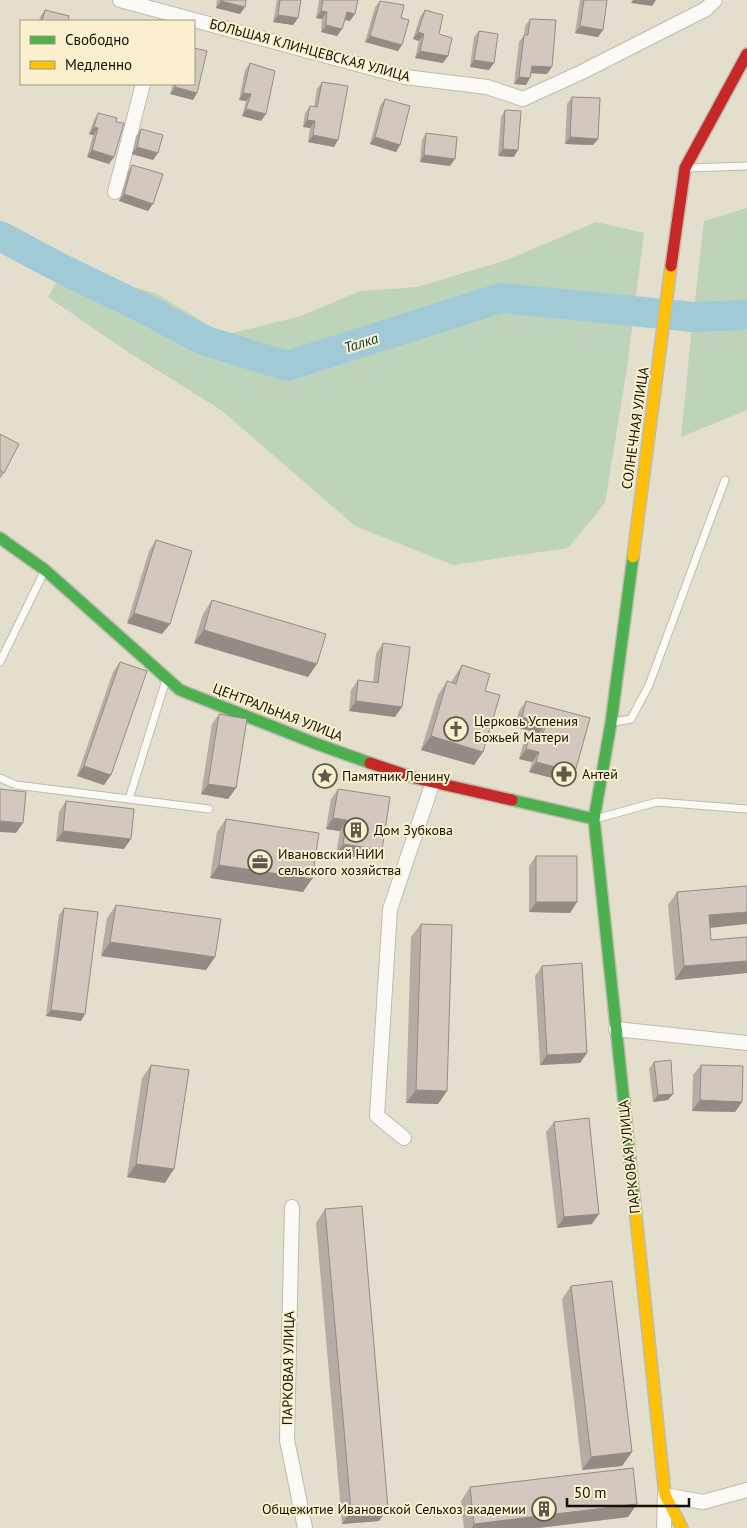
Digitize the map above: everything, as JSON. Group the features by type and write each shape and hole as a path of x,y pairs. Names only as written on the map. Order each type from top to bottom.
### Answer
{"street":[{"name":"БОЛЬШАЯ КЛИНЦЕВСКАЯ УЛИЦА","path":"120,0 144,3 161,16 177,20"},
{"name":"БОЛЬШАЯ КЛИНЦЕВСКАЯ УЛИЦА","path":"195,24 405,77 487,87 523,99 582,72 706,9 715,0"},
{"name":"СОЛНЕЧНАЯ УЛИЦА","path":"594,819 611,723 685,168 747,54"},
{"path":"115,192 144,85"},
{"name":"ЦЕНТРАЛЬНАЯ УЛИЦА","path":"0,538 45,570 180,690 388,769 433,782 594,819"},
{"path":"404,1138 377,1116 390,909 433,782"},
{"name":"ПАРКОВАЯ УЛИЦА","path":"594,819 665,1495 664,1528"},
{"path":"616,1029 747,1043"},
{"name":"ПАРКОВАЯ УЛИЦА","path":"292,1207 287,1440 305,1528"},
{"path":"665,1495 703,1502 747,1490"},
{"name":"ПАРКОВАЯ УЛИЦА","path":"665,1495 682,1528"}],"lane":[{"path":"685,168 747,166"},
{"path":"611,723 631,719 649,684 726,480"},
{"path":"0,662 45,570"},
{"path":"129,799 167,678"},
{"path":"0,778 16,785 209,809"},
{"path":"594,819 657,802 747,809"}],"green space":[{"path":"747,208 747,410 681,437 704,221"},
{"path":"596,222 644,233 627,368 605,503 568,548 453,565 355,526 221,410 125,350 48,297 64,270 155,293 225,335 301,316 360,291 417,287 507,260"}],"building":[{"path":"246,0 245,7 221,1"},
{"path":"280,0 301,0 298,18 278,15"},
{"path":"323,0 358,0 355,14 347,12 342,29 326,25 327,12 321,11"},
{"path":"584,0 607,0 603,30 580,26"},
{"path":"380,1 404,5 401,18 409,20 402,45 370,36"},
{"path":"45,10 69,16 68,20 42,20"},
{"path":"425,10 443,15 439,34 452,38 448,56 420,51 424,34 418,32"},
{"path":"530,19 556,20 552,67 532,66 530,78 519,77 524,35 528,35"},
{"path":"479,31 498,34 494,63 474,60"},
{"path":"195,48 207,51 197,93 175,87 176,85 195,85"},
{"path":"250,63 275,71 266,114 246,109 251,94 243,93"},
{"path":"322,82 348,86 338,140 313,135 315,121 307,120 310,106 317,107"},
{"path":"572,97 600,98 598,139 570,137"},
{"path":"385,99 410,106 400,145 375,137"},
{"path":"505,110 521,111 518,150 503,149"},
{"path":"98,113 117,118 116,122 124,123 114,157 92,150 98,128 94,127"},
{"path":"141,129 163,135 158,153 137,147"},
{"path":"426,133 457,137 455,159 424,155"},
{"path":"132,165 163,174 153,204 124,194"},
{"path":"0,434 19,444 4,473 0,470"},
{"path":"156,540 192,551 170,624 134,613"},
{"path":"212,600 326,634 317,664 204,630"},
{"path":"383,643 410,647 402,707 356,701 358,680 378,683"},
{"path":"120,662 147,671 111,775 84,766"},
{"name":"Церковь Успения Божьей Матери","path":"462,665 490,674 485,691 500,695 483,752 431,736 447,681 456,684"},
{"path":"526,701 590,718 575,772 536,762 539,752 526,749 531,731 543,734 546,723 522,717"},
{"path":"219,714 247,719 236,788 208,784"},
{"path":"0,789 26,792 23,823 0,821"},
{"name":"Дом Зубкова","path":"338,789 390,797 382,850 343,844 347,820 333,818"},
{"path":"66,801 134,809 131,839 63,831"},
{"name":"Ивановский НИИ сельского хозяйства","path":"226,819 319,833 312,879 219,865"},
{"path":"536,856 577,856 577,902 536,902"},
{"path":"747,886 747,912 709,915 711,940 747,937 747,961 684,966 677,892"},
{"path":"116,905 221,919 215,957 110,942"},
{"path":"64,908 98,912 85,1014 51,1010"},
{"path":"421,924 452,925 447,1091 416,1090"},
{"path":"582,963 587,1053 547,1055 542,966"},
{"path":"671,1060 673,1094 658,1095 654,1062"},
{"path":"151,1065 189,1070 174,1169 136,1164"},
{"path":"701,1065 743,1066 742,1102 700,1100"},
{"path":"589,1118 599,1214 564,1217 554,1122"},
{"path":"362,1206 388,1508 351,1511 325,1209"},
{"path":"612,1281 632,1452 591,1457 571,1286"},
{"name":"Общежитие Ивановской Сельхоз академии","path":"633,1468 637,1504 474,1524 470,1487"}],"waterway":[{"name":"Талка","path":"0,236 203,340 287,366 501,298 693,317 747,315"}],"traffic: fast":[{"path":"0,538 45,570 180,690 370,763"},
{"path":"633,557 611,723 594,819 635,1207"},
{"path":"512,800 594,819"}],"traffic: slow":[{"path":"633,557 671,266"},
{"path":"635,1207 665,1495 682,1528"}],"traffic: jam":[{"path":"671,266 685,168 747,54"},
{"path":"370,763 415,778 512,800"}],"place":[{"name":"Церковь Успения Божьей Матери","path":"456,729"},
{"name":"Антей","path":"564,774"},
{"name":"Памятник Ленину","path":"325,776"},
{"name":"Дом Зубкова","path":"356,830"},
{"name":"Ивановский НИИ сельского хозяйства","path":"260,862"},
{"name":"Общежитие Ивановской Сельхоз академии","path":"544,1509"}]}
